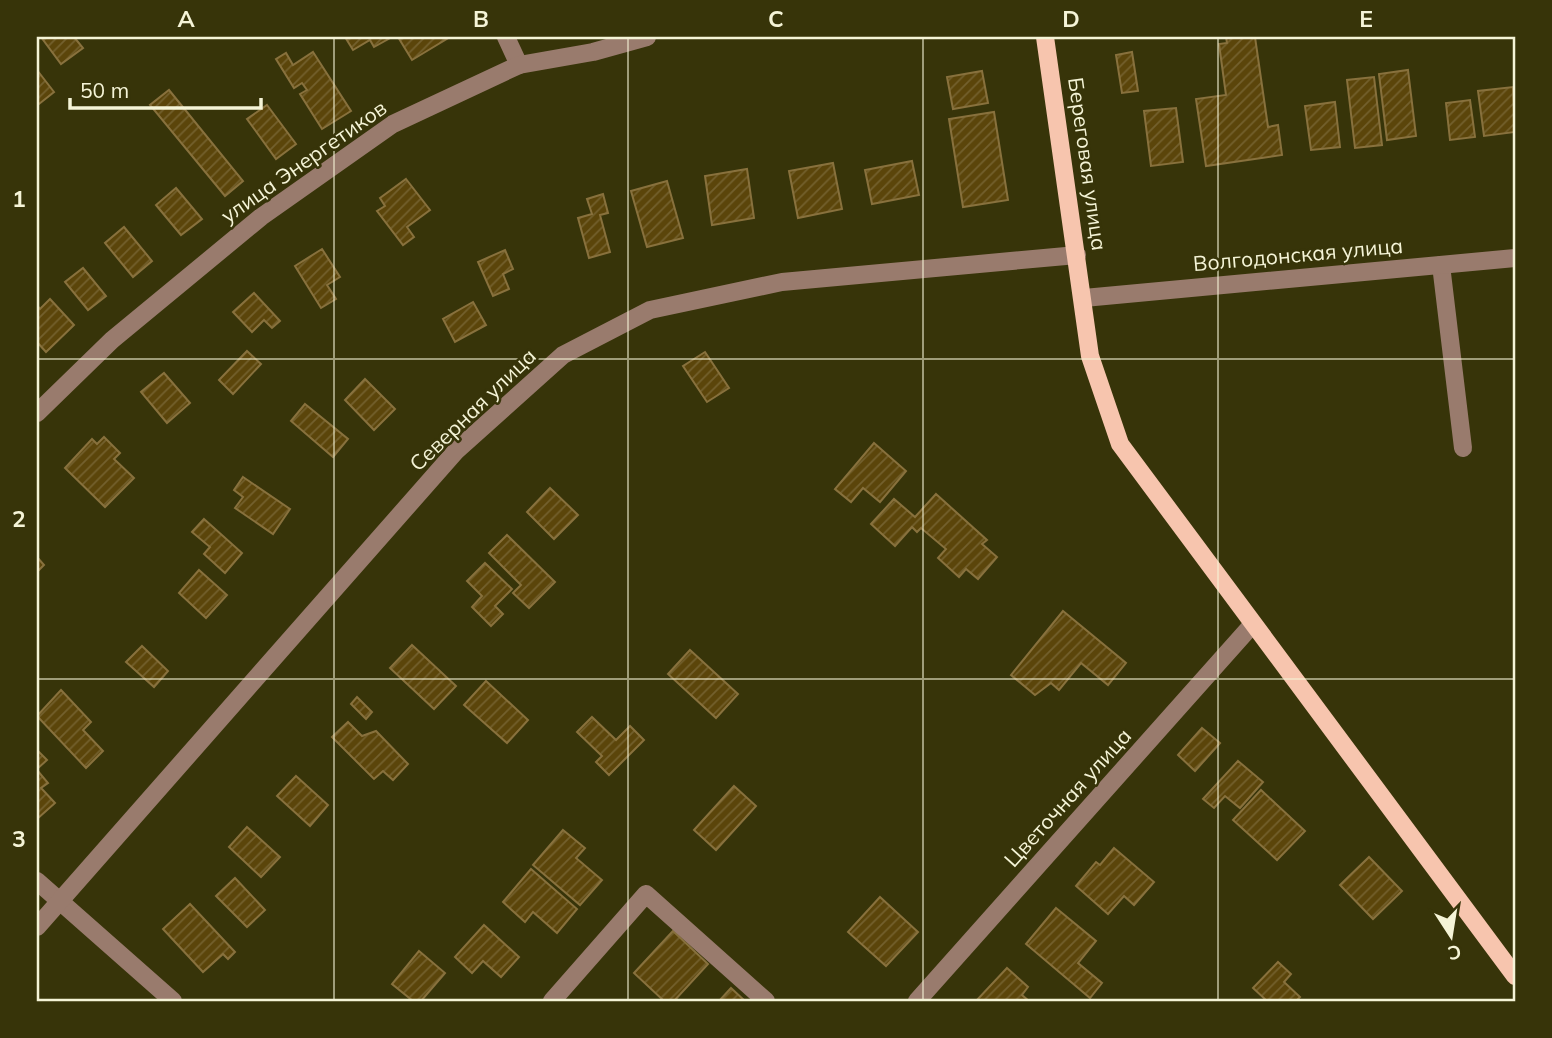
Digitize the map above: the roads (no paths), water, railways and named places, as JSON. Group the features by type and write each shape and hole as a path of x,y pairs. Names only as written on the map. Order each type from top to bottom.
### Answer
{"main road":[{"name":"Береговая улица","path":"1045,37 1084,298 1090,356 1120,444 1515,976"}],"street":[{"path":"506,37 519,65"},
{"name":"улица Энергетиков","path":"37,413 112,340 261,217 393,124 519,65 593,52 647,37"},
{"name":"Северная улица","path":"37,927 456,451 563,355 650,310 782,282 1077,255"},
{"name":"Волгодонская улица","path":"1084,298 1515,258"},
{"path":"1441,265 1463,448"},
{"name":"Цветочная улица","path":"917,1001 1252,625"},
{"path":"37,881 173,1001"},
{"path":"552,1001 646,894 766,1001"}]}
